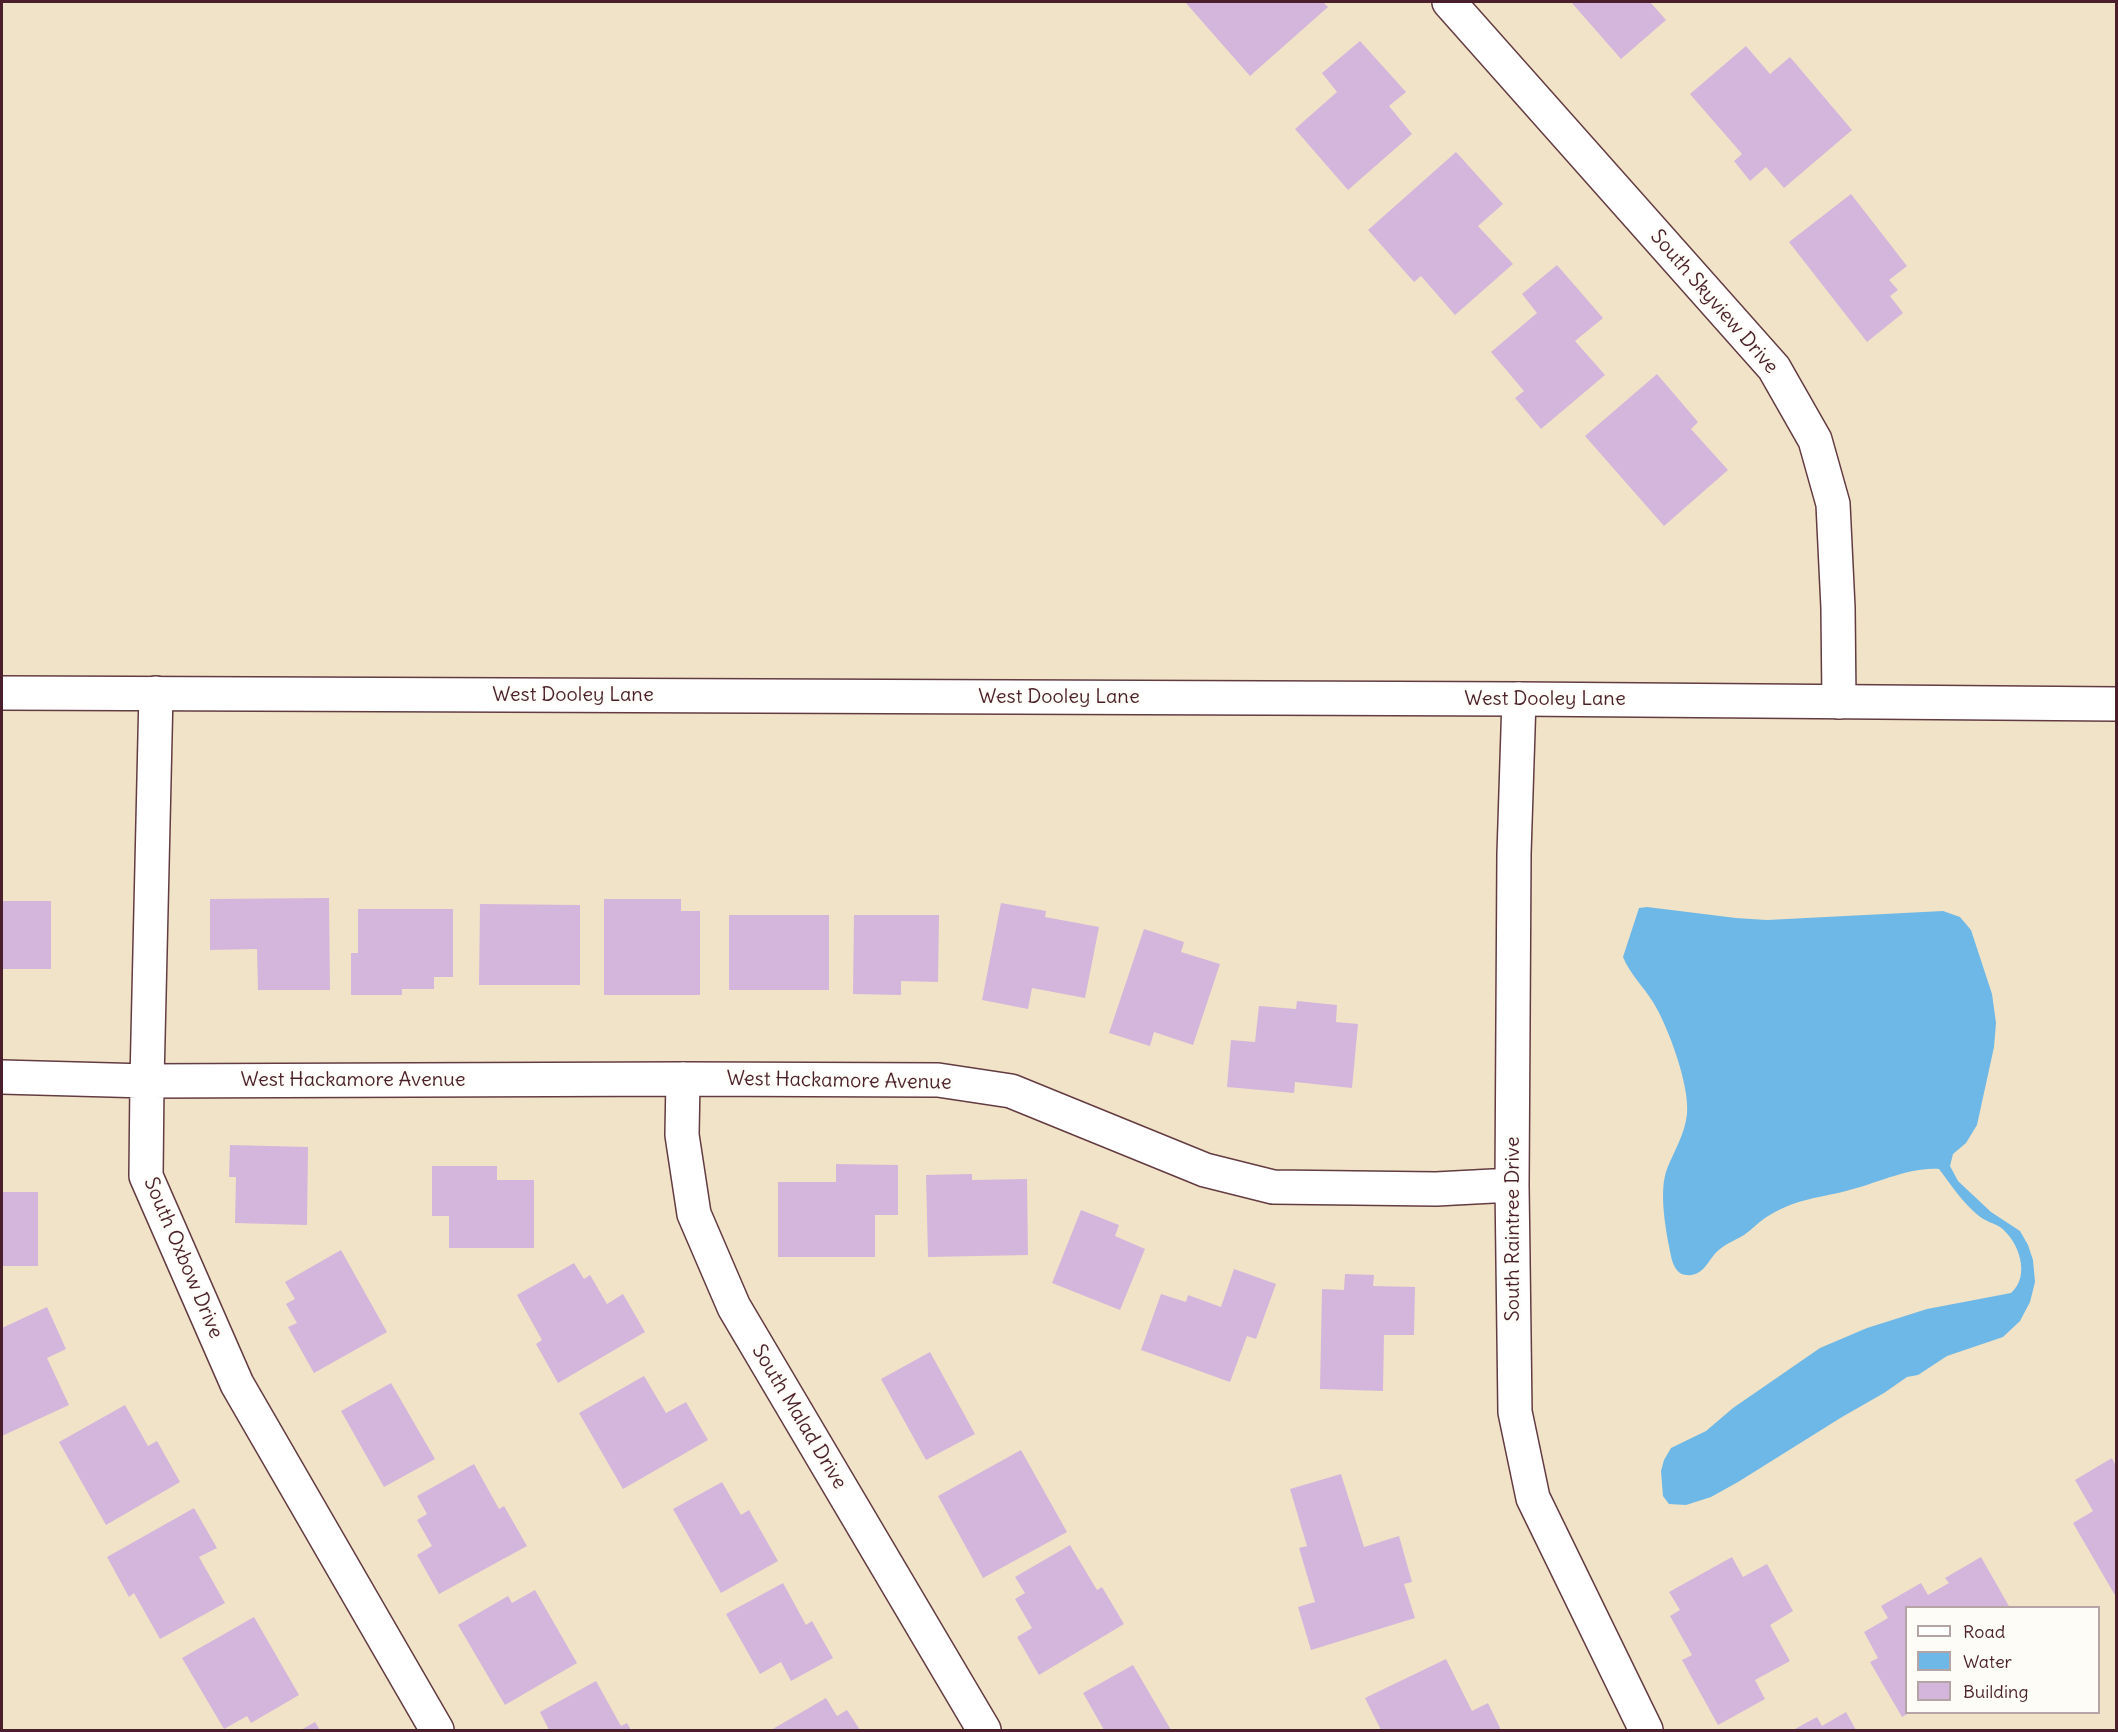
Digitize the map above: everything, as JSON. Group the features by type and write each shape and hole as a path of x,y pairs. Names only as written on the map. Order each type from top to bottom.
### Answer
{"street":[{"name":"South Skyview Drive","path":"1449,2 1774,368 1815,440 1833,504 1838,608 1839,702"},
{"name":"West Dooley Lane","path":"2,693 1520,699 2116,704"},
{"name":"South Oxbow Drive","path":"156,693 146,1176 237,1384 437,1731"},
{"name":"South Raintree Drive","path":"1520,699 1514,854 1512,1185 1515,1412 1533,1498 1646,1731"},
{"name":"West Hackamore Avenue","path":"2,1077 147,1081 938,1080 1011,1091 1205,1170 1273,1187 1436,1190 1512,1185"},
{"name":"South Malad Drive","path":"683,1079 682,1135 694,1214 734,1306 984,1731"}],"water":[{"path":"1639,908 1767,920 1943,911 1960,917 1971,930 1992,994 1996,1023 1994,1047 1977,1125 1966,1143 1953,1154 1950,1166 1958,1181 1991,1212 2020,1231 2033,1260 2035,1282 2030,1302 2020,1321 2003,1337 1947,1356 1918,1375 1907,1377 1738,1482 1711,1497 1686,1505 1669,1504 1663,1496 1661,1471 1671,1448 1706,1431 1733,1408 1820,1348 1867,1328 1927,1309 2011,1293 2017,1286 2021,1268 2017,1250 2007,1233 1973,1211 1939,1169 1927,1169 1904,1173 1785,1207 1723,1247 1698,1273 1686,1275 1678,1271 1672,1259 1667,1238 1663,1187 1667,1169 1686,1121 1685,1088 1677,1056 1659,1013 1623,957"}],"building":[{"path":"1185,2 1323,2 1328,7 1250,76"},
{"path":"1571,2 1650,2 1666,20 1621,59"},
{"path":"1360,41 1406,92 1389,106 1412,134 1348,190 1295,129 1337,92 1322,73"},
{"path":"1746,46 1770,74 1790,57 1852,130 1784,188 1766,167 1750,181 1734,161 1742,154 1690,94"},
{"path":"1456,152 1503,204 1478,226 1513,264 1455,315 1421,276 1414,282 1368,230"},
{"path":"1851,194 1907,266 1889,280 1898,290 1890,296 1903,313 1867,342 1789,242"},
{"path":"1557,265 1603,318 1575,341 1605,375 1541,429 1515,398 1524,391 1491,352 1537,313 1522,294"},
{"path":"1657,374 1698,422 1691,429 1728,470 1664,526 1585,436"},
{"path":"329,898 330,990 258,990 257,949 210,950 210,899"},
{"path":"604,899 681,899 681,911 700,911 700,995 604,995"},
{"path":"2,901 51,901 51,969 2,969"},
{"path":"1001,903 1046,911 1045,917 1099,927 1085,998 1032,988 1028,1009 982,1000"},
{"path":"480,904 580,905 580,985 479,985"},
{"path":"358,909 453,909 453,977 434,977 434,989 402,989 402,995 351,995 351,953 358,953"},
{"path":"729,915 829,915 829,990 729,990"},
{"path":"854,915 939,915 938,982 901,981 901,995 853,994"},
{"path":"1144,929 1184,942 1181,952 1220,964 1193,1045 1154,1032 1150,1046 1109,1033"},
{"path":"1297,1001 1337,1005 1336,1022 1358,1024 1352,1088 1295,1082 1294,1093 1227,1087 1231,1040 1255,1042 1259,1006 1296,1009"},
{"path":"230,1145 308,1147 307,1225 235,1223 236,1177 229,1177"},
{"path":"836,1164 898,1165 898,1215 875,1215 875,1257 778,1257 778,1182 836,1182"},
{"path":"432,1166 497,1166 497,1180 534,1180 534,1248 449,1248 449,1216 432,1216"},
{"path":"972,1174 972,1180 1027,1179 1028,1255 928,1257 926,1175"},
{"path":"2,1192 38,1192 38,1266 2,1266"},
{"path":"1081,1210 1119,1225 1115,1236 1145,1249 1120,1310 1052,1283"},
{"path":"341,1250 387,1332 314,1373 288,1327 297,1323 286,1304 295,1299 285,1282"},
{"path":"574,1263 584,1279 590,1275 607,1304 623,1294 645,1332 558,1383 536,1344 542,1340 517,1295"},
{"path":"1234,1269 1276,1284 1256,1339 1247,1336 1230,1382 1141,1350 1161,1294 1186,1302 1188,1295 1221,1307"},
{"path":"1345,1274 1374,1275 1373,1286 1415,1287 1414,1335 1384,1335 1383,1391 1320,1389 1322,1289 1344,1290"},
{"path":"47,1307 66,1349 47,1358 69,1405 2,1436 2,1328"},
{"path":"930,1352 975,1434 926,1460 881,1379"},
{"path":"644,1376 666,1413 686,1402 708,1440 623,1489 579,1413"},
{"path":"391,1383 435,1459 384,1487 341,1411"},
{"path":"125,1405 148,1446 157,1441 180,1482 106,1525 59,1442"},
{"path":"1021,1450 1067,1532 983,1578 938,1496"},
{"path":"2112,1458 2116,1466 2116,1597 2073,1523 2093,1511 2075,1480"},
{"path":"474,1464 499,1509 504,1506 527,1546 439,1594 417,1555 432,1546 417,1520 427,1514 417,1496"},
{"path":"1341,1474 1364,1547 1399,1536 1412,1582 1404,1584 1415,1618 1311,1650 1298,1607 1315,1602 1299,1548 1307,1546 1290,1489"},
{"path":"722,1482 741,1515 749,1510 778,1561 721,1593 673,1509"},
{"path":"194,1508 217,1548 199,1557 225,1603 160,1639 134,1593 129,1597 107,1557"},
{"path":"1070,1545 1097,1590 1102,1587 1124,1624 1039,1675 1017,1637 1032,1628 1015,1599 1025,1593 1015,1577"},
{"path":"1732,1557 1743,1577 1767,1564 1793,1611 1770,1625 1790,1661 1755,1680 1765,1699 1718,1725 1682,1660 1692,1655 1670,1616 1680,1610 1669,1592"},
{"path":"1981,1557 2009,1606 1905,1606 1905,1714 1907,1714 1902,1717 1870,1662 1878,1658 1864,1632 1888,1618 1881,1606 1921,1583 1928,1595 1949,1583 1945,1578"},
{"path":"783,1583 806,1625 812,1621 833,1658 791,1681 781,1662 760,1674 726,1614"},
{"path":"535,1590 577,1663 505,1705 458,1625 508,1596 512,1603"},
{"path":"254,1617 299,1695 251,1723 247,1716 224,1729 182,1658"},
{"path":"1446,1659 1472,1711 1488,1703 1501,1730 1381,1730 1365,1698"},
{"path":"1133,1665 1171,1730 1104,1730 1083,1693"},
{"path":"596,1681 621,1726 627,1723 631,1730 549,1730 540,1712"},
{"path":"826,1698 837,1716 847,1710 860,1730 771,1730"},
{"path":"1846,1712 1856,1730 1793,1730 1817,1717 1822,1726"},
{"path":"315,1722 320,1730 301,1730"}]}
